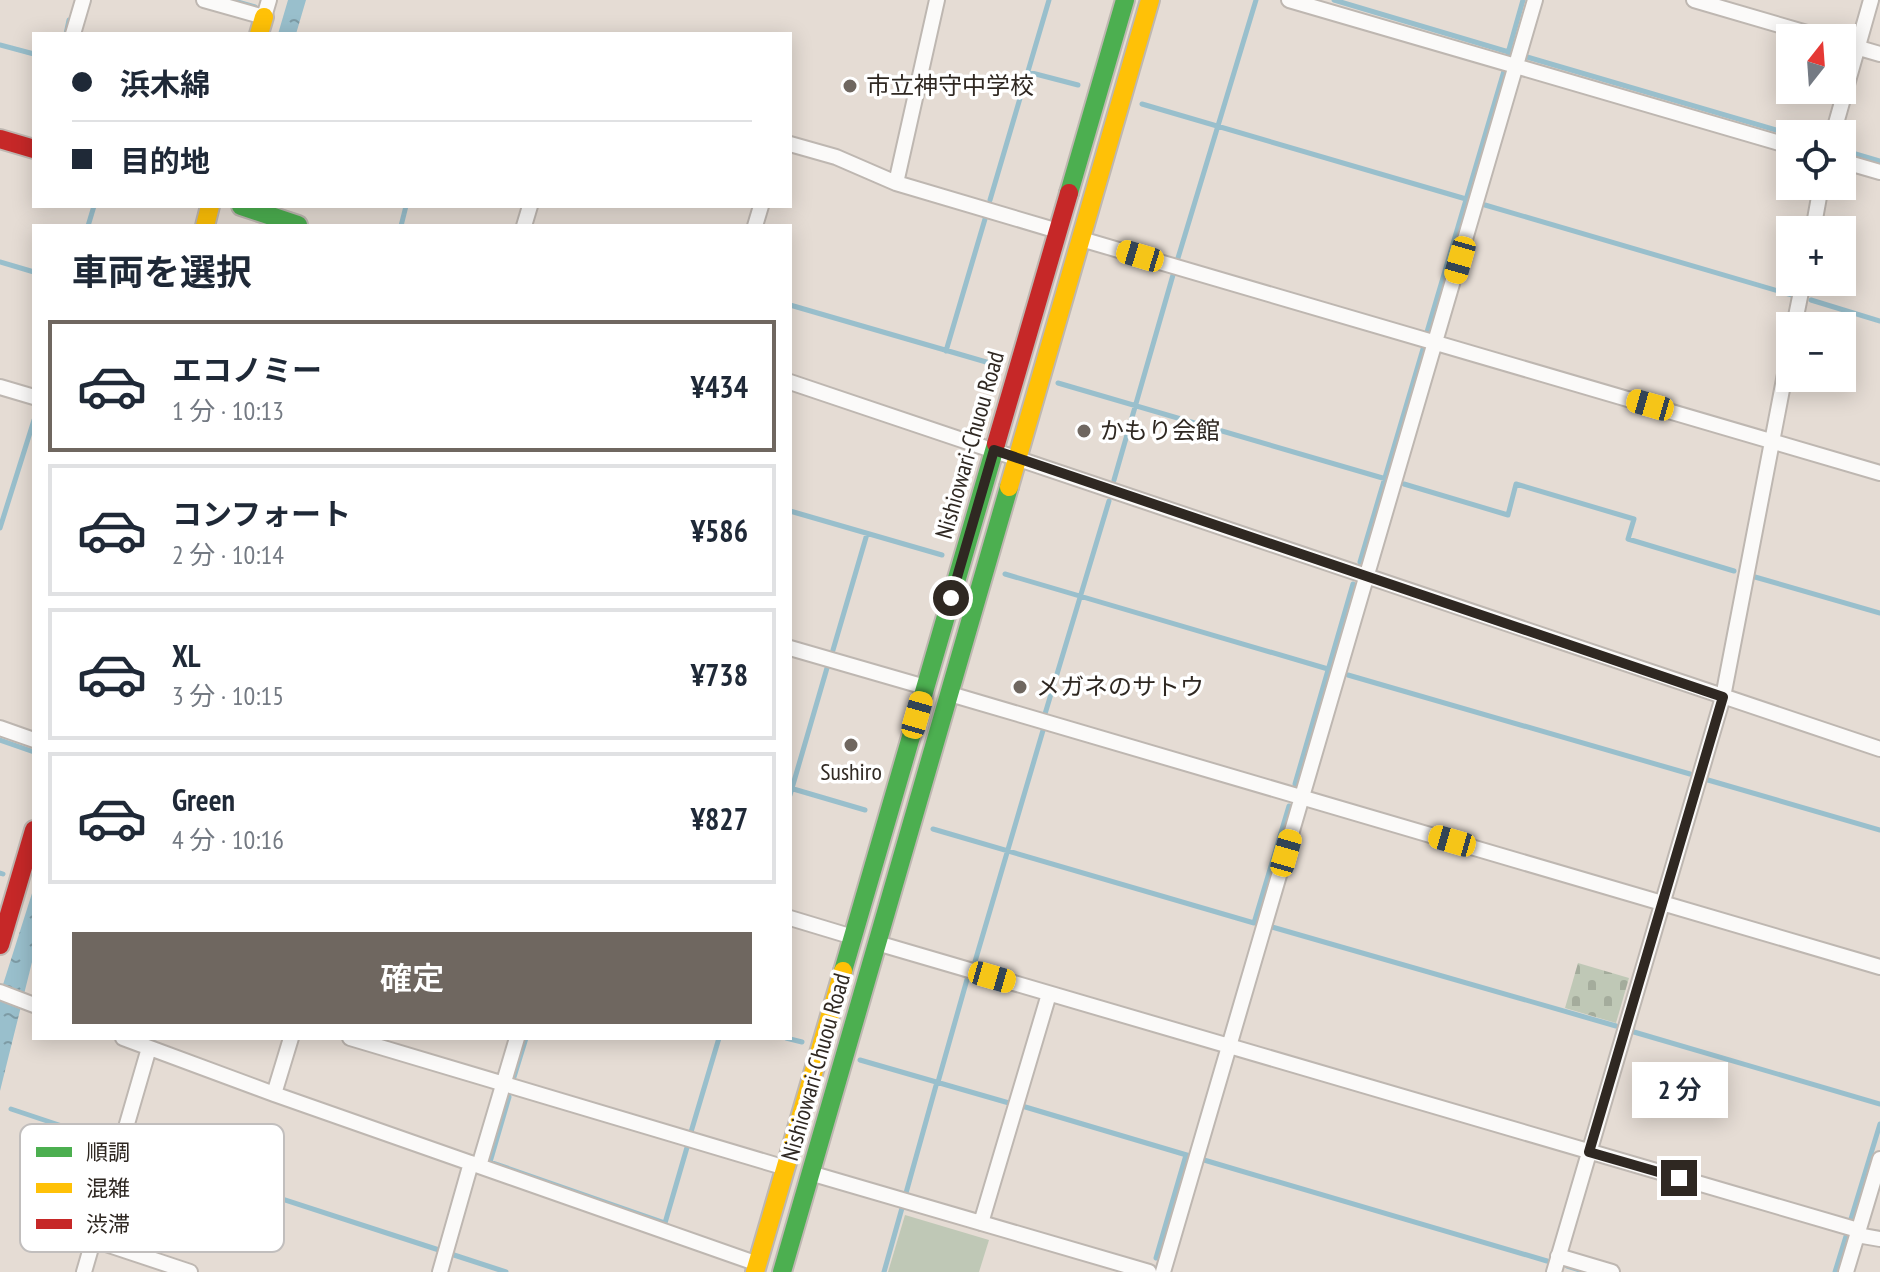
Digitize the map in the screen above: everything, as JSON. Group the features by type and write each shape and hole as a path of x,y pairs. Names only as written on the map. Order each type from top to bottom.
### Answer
{"main road":[{"name":"Nishiowari-Chuou Road","path":"757,1268 1125,0"},
{"name":"Nishiowari-Chuou Road","path":"782,1272 1150,0"},
{"path":"0,139 32,148"},
{"path":"253,212 292,224"},
{"path":"0,945 32,837"}],"street":[{"path":"74,32 83,0"},
{"path":"204,0 265,10"},
{"path":"896,183 937,0"},
{"path":"1289,0 1776,142"},
{"path":"1163,1272 1535,0"},
{"path":"1694,0 1776,24"},
{"path":"1837,120 1871,0"},
{"path":"1858,48 1880,54"},
{"path":"792,145 836,157 896,183 1058,231"},
{"path":"1856,165 1880,172"},
{"path":"1081,239 1880,473"},
{"path":"792,383 1880,749"},
{"path":"0,387 32,396"},
{"path":"1554,1272 1723,697 1781,392"},
{"path":"792,649 925,687"},
{"path":"950,694 1880,967"},
{"path":"0,728 32,739"},
{"path":"792,919 853,937"},
{"path":"877,943 1880,1239"},
{"path":"0,992 31,1000"},
{"path":"981,1223 1049,994"},
{"path":"128,1040 757,1268"},
{"path":"274,1094 290,1040"},
{"path":"357,1040 786,1168"},
{"path":"440,1272 516,1040"},
{"path":"127,1124 149,1048"},
{"path":"1846,1272 1880,1159"},
{"path":"810,1173 1149,1272"},
{"path":"84,1272 90,1252"},
{"path":"130,1252 190,1272"},
{"path":"1558,1256 1612,1272"}],"green space":[{"path":"1578,963 1629,978 1616,1023 1565,1008"},
{"path":"905,1215 989,1240 979,1272 888,1272"}],"water":[{"path":"288,0 306,0 297,32 279,32"},
{"path":"32,893 32,962 0,1091 0,994"}],"waterway":[{"path":"231,0 255,7"},
{"path":"990,200 1049,0"},
{"path":"1178,258 1256,0"},
{"path":"1334,0 1512,53"},
{"path":"1508,53 1523,0"},
{"path":"66,32 69,20"},
{"path":"0,45 32,53"},
{"path":"1527,57 1776,130"},
{"path":"1427,332 1504,71"},
{"path":"1028,72 1078,85"},
{"path":"1142,104 1466,199"},
{"path":"1856,154 1880,161"},
{"path":"1485,205 1776,290"},
{"path":"89,224 93,208"},
{"path":"402,224 406,208"},
{"path":"946,351 985,219"},
{"path":"0,262 32,271"},
{"path":"1114,480 1173,275"},
{"path":"1811,300 1880,321"},
{"path":"792,306 1000,366"},
{"path":"1360,562 1423,349"},
{"path":"1058,383 1386,479"},
{"path":"0,528 32,426"},
{"path":"1404,484 1508,515 1516,484 1634,519 1628,539 1734,571"},
{"path":"1045,714 1109,501"},
{"path":"792,512 942,555"},
{"path":"833,650 867,534"},
{"path":"1005,574 1328,669"},
{"path":"1755,577 1880,613"},
{"path":"1295,784 1353,584"},
{"path":"792,788 827,668"},
{"path":"1348,675 1690,774"},
{"path":"974,965 1044,727"},
{"path":"0,740 32,751"},
{"path":"1708,780 1880,830"},
{"path":"792,789 865,810"},
{"path":"933,829 1254,923 1289,806"},
{"path":"1272,927 1616,1026"},
{"path":"938,1082 968,976"},
{"path":"1634,1032 1880,1104"},
{"path":"514,1077 525,1040"},
{"path":"691,1132 718,1040"},
{"path":"792,1040 802,1042"},
{"path":"860,1060 1009,1103"},
{"path":"906,1193 937,1082"},
{"path":"509,1097 490,1162 665,1223 688,1144"},
{"path":"1022,1106 1190,1156"},
{"path":"11,1109 56,1124"},
{"path":"1851,1219 1880,1124"},
{"path":"1156,1258 1186,1155"},
{"path":"1204,1160 1547,1261"},
{"path":"284,1200 439,1250"},
{"path":"884,1272 902,1208"},
{"path":"1835,1272 1847,1233"},
{"path":"454,1255 506,1272"},
{"path":"1567,1266 1586,1272"}],"traffic: fast":[{"path":"1069,193 1125,0"},
{"path":"247,208 295,224"},
{"path":"843,971 996,444"},
{"path":"782,1272 1009,487"}],"traffic: slow":[{"path":"1009,487 1150,0"},
{"path":"260,32 264,17"},
{"path":"206,224 210,208"},
{"path":"755,1272 843,971"}],"traffic: jam":[{"path":"0,139 32,148"},
{"path":"996,444 1069,193"},
{"path":"0,945 32,837"}],"place":[{"name":"市立神守中学校","path":"850,86"},
{"name":"かもり会館","path":"1084,431"},
{"name":"メガネのサトウ","path":"1020,687"},
{"name":"Sushiro","path":"851,745"}],"route":[{"path":"951,598 994,450 1723,697 1589,1152 1679,1178"}]}
